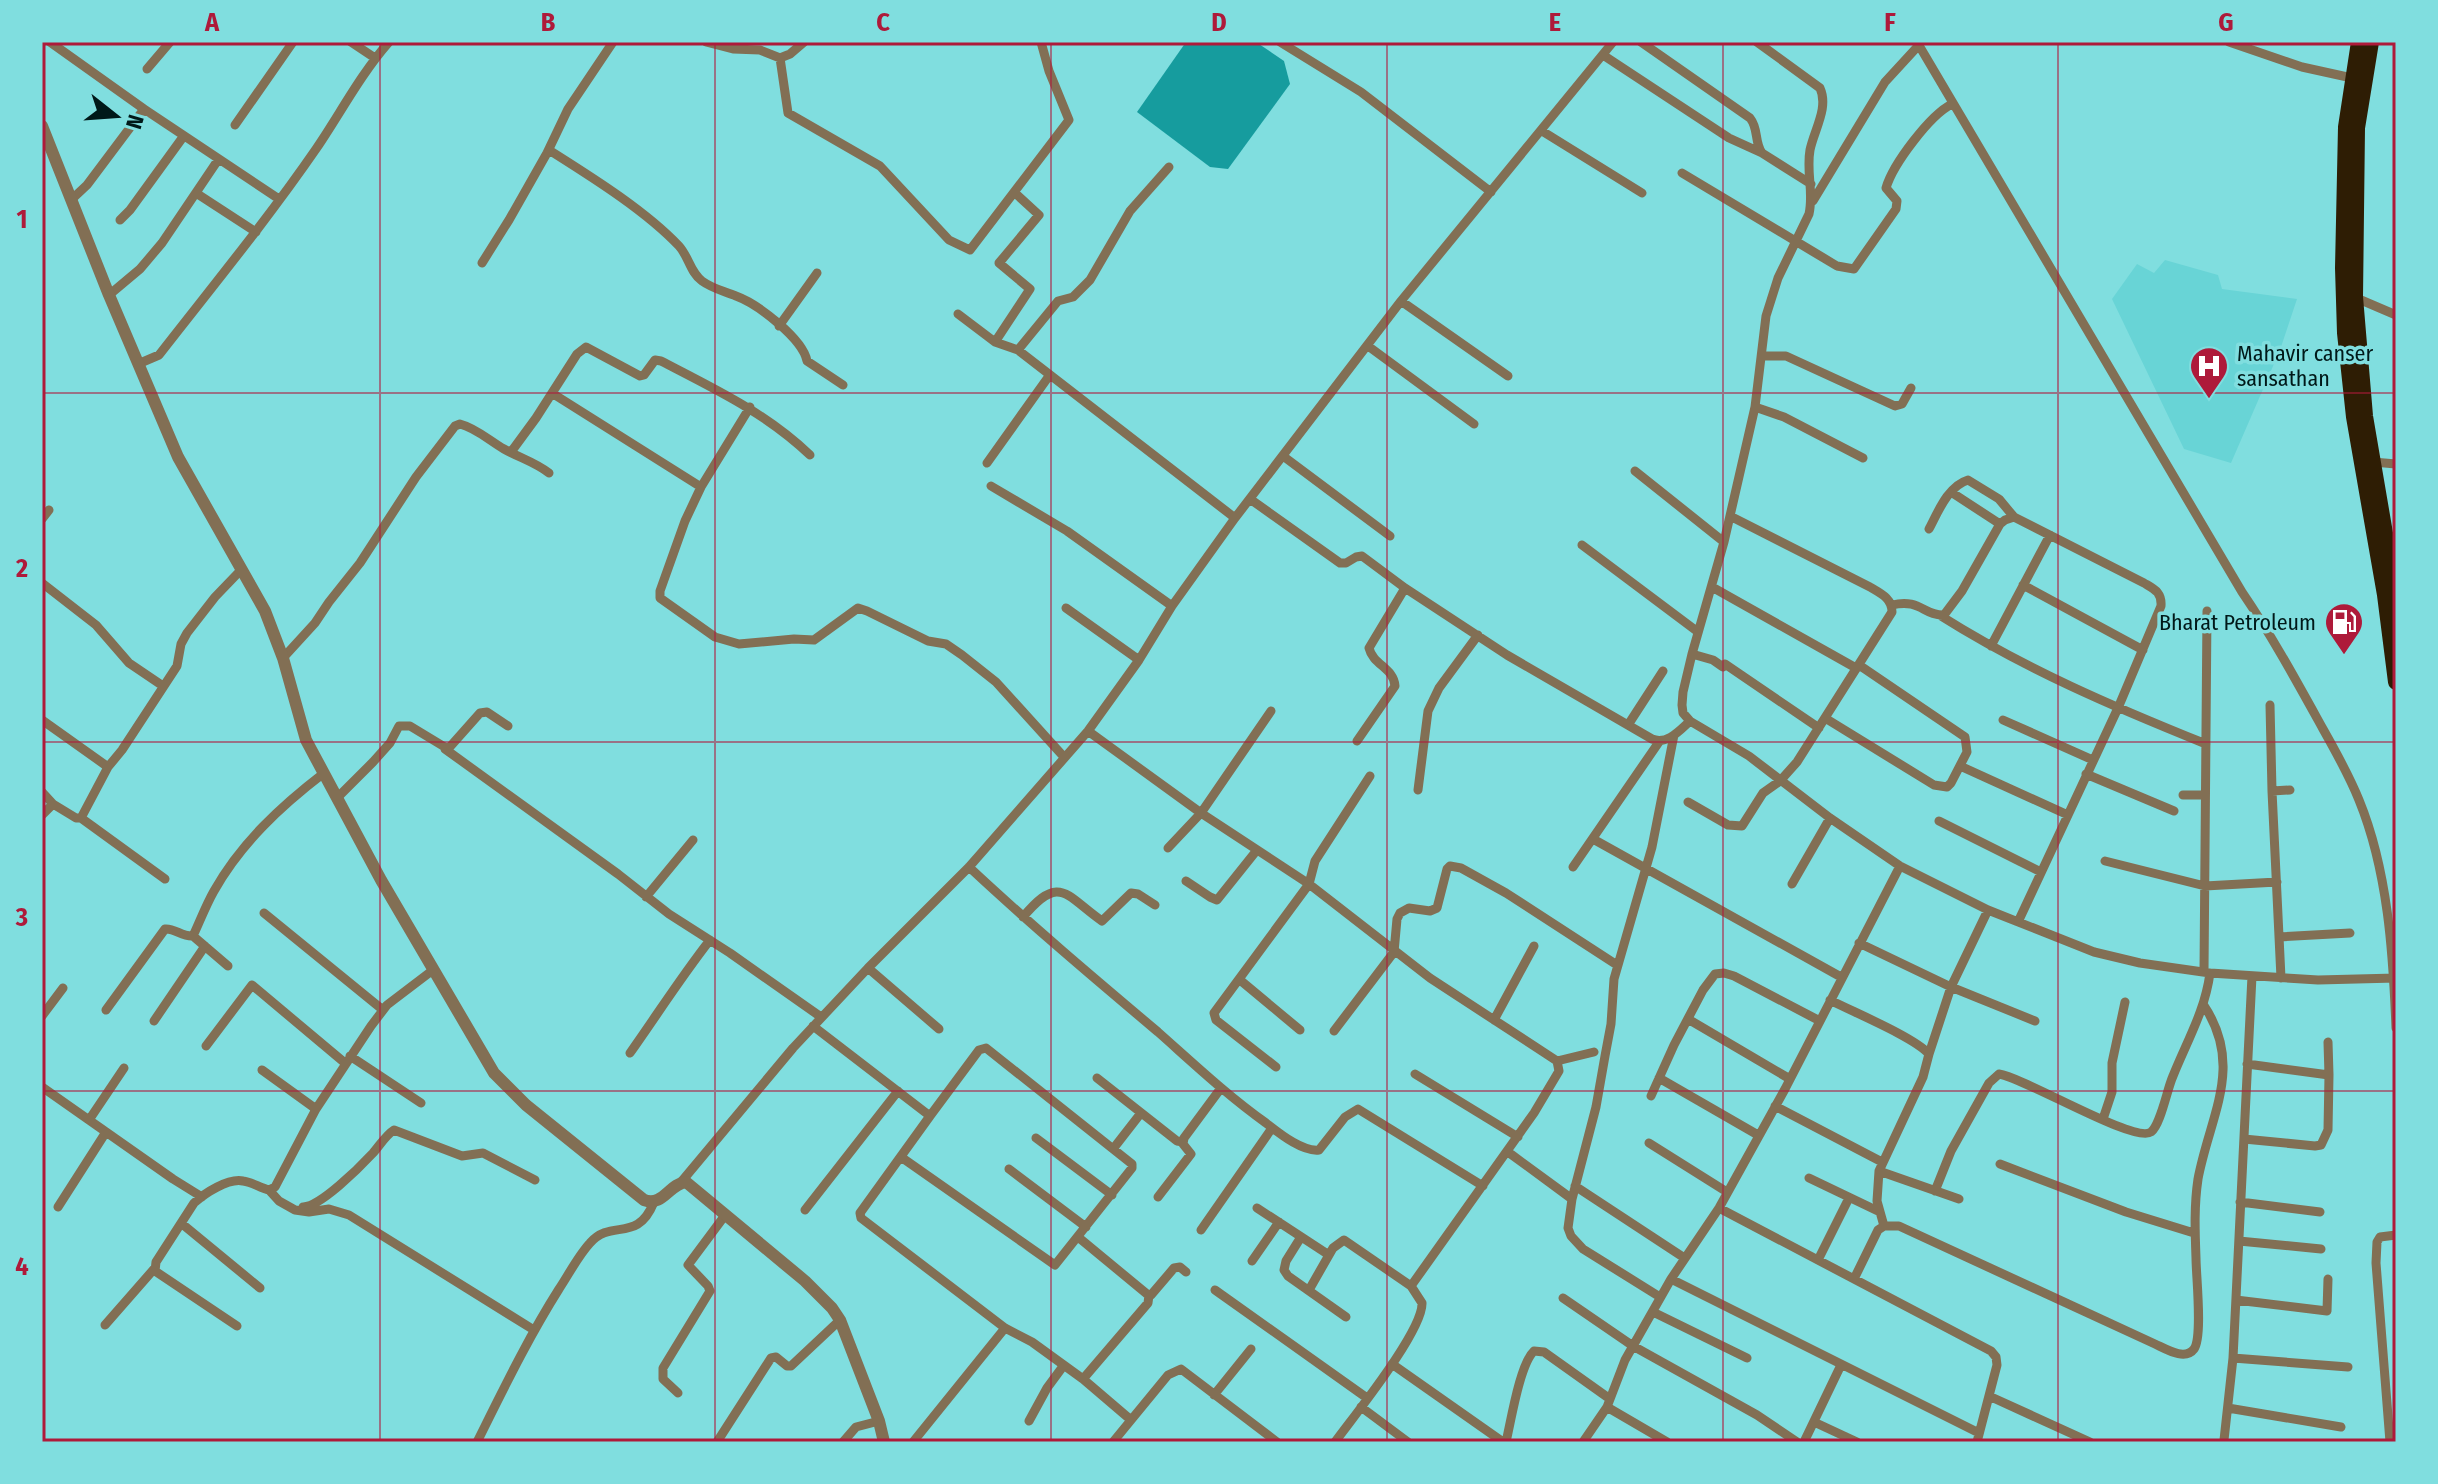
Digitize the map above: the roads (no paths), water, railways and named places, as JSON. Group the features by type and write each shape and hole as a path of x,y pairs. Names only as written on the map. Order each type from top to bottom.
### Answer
{"highway":[{"path":"2359,42 2346,127 2349,295 2373,462 2389,516 2396,682"},
{"path":"2371,42 2357,128 2347,357 2354,417 2393,592"}],"street":[{"path":"147,69 170,42"},
{"path":"235,125 293,42"},
{"path":"351,42 375,58"},
{"path":"138,364 159,355 256,232 389,42"},
{"path":"482,263 549,150 568,109 613,42"},
{"path":"706,42 733,49 760,50 780,58 804,42"},
{"path":"780,58 788,113 880,166 949,240 970,250 1069,120 1041,42"},
{"path":"1280,42 1361,92 1491,192"},
{"path":"477,1442 534,1330 594,1239 607,1232 639,1224 654,1202 682,1181 767,1077 821,1017 969,867 1088,731 1235,518 1401,301 1613,42"},
{"path":"1641,42 1750,118 1762,153"},
{"path":"1757,42 1816,83 1823,94 1823,107 1810,153 1812,203"},
{"path":"2229,42 2302,67 2352,78"},
{"path":"54,43 183,137 279,199"},
{"path":"2395,978 2281,978 2207,972 2117,959 1988,910 1900,866 1830,818 1749,756 1690,721 1683,713 1692,654 1724,542 1755,407 1771,296 1812,203 1885,82 1918,44 2242,592 2270,633 2360,801 2384,898 2395,978 2396,1028"},
{"path":"1603,55 1729,138 1762,153 1811,184"},
{"path":"1682,173 1795,242 1843,268 1854,269 1896,209 1897,201 1886,188 1891,174 1928,123 1952,104"},
{"path":"71,200 87,185 144,109"},
{"path":"42,126 109,295 188,479 265,611 283,658 301,727 381,880 502,1083 644,1200 654,1202"},
{"path":"1542,131 1642,193"},
{"path":"120,220 183,137"},
{"path":"549,150 596,180 662,231 678,245 699,279 710,287 744,300 779,326 805,351 807,361 843,385"},
{"path":"109,295 140,269 162,243 218,160"},
{"path":"1018,350 1058,301 1076,296 1090,280 1127,216 1169,167"},
{"path":"995,342 1030,289 999,263 1039,215 1014,192"},
{"path":"196,193 256,232"},
{"path":"779,326 817,273"},
{"path":"2349,295 2396,315"},
{"path":"1401,301 1508,376"},
{"path":"958,314 995,342 1018,350 1235,518"},
{"path":"1368,346 1474,424"},
{"path":"511,452 577,354 586,347 640,376 655,360 661,361 750,407 782,428 810,455"},
{"path":"1763,356 1786,356 1895,406 1902,404 1911,388"},
{"path":"987,463 1049,376"},
{"path":"553,393 701,487"},
{"path":"750,407 701,487 685,521 660,598 715,637 747,644 814,640 858,608 867,611 928,641 946,644 962,655 996,682 1064,757"},
{"path":"1755,407 1784,417 1863,458"},
{"path":"283,658 315,623 355,570 416,477 455,426 468,426 511,452 537,463 549,473"},
{"path":"1283,456 1390,536"},
{"path":"2373,462 2396,464"},
{"path":"1635,471 1724,542"},
{"path":"1929,529 1951,492 1961,482 1974,482 1999,499 2014,517 2159,592 2162,598 2118,708 2018,922"},
{"path":"991,486 1067,531 1172,606"},
{"path":"1951,492 2000,524"},
{"path":"1250,499 1340,563 1362,556 1405,588 1558,686 1659,742"},
{"path":"1688,802 1728,825 1738,827 1745,822 1763,793 1780,781 1797,762 1888,620 1892,605 1870,587 1730,516"},
{"path":"1941,616 1953,605 2000,524 2014,517"},
{"path":"1991,646 2050,535"},
{"path":"1582,545 1698,632"},
{"path":"81,818 108,767 179,663 181,644 187,633 240,571"},
{"path":"42,583 96,625 129,663 163,686"},
{"path":"2023,585 2143,650"},
{"path":"1692,654 1724,665 1934,785 1947,787 1951,783 1967,752 1965,737 1858,666 1712,587"},
{"path":"1357,741 1395,686 1392,675 1374,660 1369,648 1405,588"},
{"path":"1892,605 1913,603 2038,672 2206,744"},
{"path":"1066,608 1139,660"},
{"path":"1935,1191 1951,1151 1989,1083 1999,1074 2017,1079 2139,1134 2152,1132 2203,1004 2207,972 2207,611"},
{"path":"1418,790 1428,711 1439,688 1478,635"},
{"path":"1628,725 1663,671"},
{"path":"2270,705 2281,978"},
{"path":"1168,848 1201,813 1271,711"},
{"path":"445,749 480,713 487,712 508,726"},
{"path":"42,720 108,767"},
{"path":"2003,720 2093,760"},
{"path":"1573,867 1659,742 1674,735 1690,721"},
{"path":"337,798 390,743 399,726 417,729 669,914 821,1017"},
{"path":"1088,731 1201,813 1309,884 1430,978 1557,1061 1559,1071 1518,1137 1411,1286"},
{"path":"1660,1297 1575,1243 1568,1228 1572,1199 1598,1094 1611,1024 1617,965 1646,870 1674,735"},
{"path":"1960,766 2068,815"},
{"path":"193,936 213,891 250,840 294,795 324,773"},
{"path":"2086,774 2174,811"},
{"path":"1276,1067 1214,1017 1214,1013 1309,884 1315,861 1370,776"},
{"path":"2272,791 2290,790"},
{"path":"42,792 53,804 81,818 165,879"},
{"path":"2183,795 2205,795"},
{"path":"42,815 53,804"},
{"path":"1792,884 1830,818"},
{"path":"1939,821 2041,872"},
{"path":"1593,839 1841,977"},
{"path":"646,897 693,840"},
{"path":"1186,881 1217,900 1257,850"},
{"path":"2105,861 2205,886 2277,882"},
{"path":"1334,1031 1394,952 1400,913 1409,908 1430,911 1437,908 1447,869 1455,865 1506,893 1617,965"},
{"path":"1583,1442 1608,1403 1633,1346 1660,1297 1683,1257 1719,1208 1790,1079 1900,866"},
{"path":"969,867 1221,1088 1272,1128 1307,1148 1319,1150 1345,1117 1358,1109 1483,1186"},
{"path":"1023,917 1039,898 1058,892 1067,894 1102,921 1131,893 1155,905"},
{"path":"1884,1226 1877,1201 1880,1166 1923,1077 1951,987 1988,910"},
{"path":"264,913 383,1010"},
{"path":"106,1010 165,929 183,936 193,936 228,966"},
{"path":"2279,937 2350,933"},
{"path":"630,1053 673,987 710,940"},
{"path":"1859,943 1951,987 2035,1021"},
{"path":"154,1021 205,946"},
{"path":"1494,1020 1534,946"},
{"path":"868,968 939,1029"},
{"path":"269,1190 275,1187 316,1109 347,1060 383,1010 433,970"},
{"path":"1651,1096 1688,1019 1709,979 1715,974 1734,976 1820,1021"},
{"path":"2224,1440 2233,1358 2252,976"},
{"path":"1240,980 1300,1030"},
{"path":"206,1046 252,985 347,1060 421,1103"},
{"path":"42,1016 63,988"},
{"path":"1830,1000 1929,1054"},
{"path":"2103,1119 2112,1092 2112,1063 2125,1002"},
{"path":"1884,1226 1907,1229 2155,1344 2183,1354 2191,1352 2196,1347 2198,1337 2195,1202 2198,1179 2218,1106 2223,1069 2220,1034 2203,1004"},
{"path":"1688,1019 1790,1079"},
{"path":"813,1026 930,1116"},
{"path":"2244,1139 2321,1145 2328,1130 2328,1042"},
{"path":"901,1157 1055,1265 1132,1167 986,1048 979,1050 860,1213 861,1218 1005,1328 1032,1342 1083,1379 1131,1420"},
{"path":"1557,1061 1594,1052"},
{"path":"2247,1064 2329,1075"},
{"path":"89,1120 124,1068"},
{"path":"262,1070 316,1109"},
{"path":"1415,1074 1518,1137"},
{"path":"1097,1078 1177,1141 1183,1142 1191,1154 1158,1197"},
{"path":"1659,1078 1758,1135"},
{"path":"42,1087 202,1197"},
{"path":"1183,1142 1221,1088"},
{"path":"805,1210 898,1091"},
{"path":"1775,1106 1880,1166 1959,1199"},
{"path":"1113,1149 1141,1113"},
{"path":"1201,1230 1272,1128"},
{"path":"277,1200 305,1208 314,1205 353,1173 394,1130 462,1156 483,1153 535,1180"},
{"path":"58,1207 106,1132"},
{"path":"1036,1138 1112,1195"},
{"path":"1649,1143 1727,1192"},
{"path":"1508,1152 1572,1199"},
{"path":"2000,1164 2126,1212 2194,1233"},
{"path":"1009,1169 1086,1227"},
{"path":"1809,1178 1880,1212"},
{"path":"105,1325 154,1269 181,1223 202,1197 239,1180 269,1190 277,1200 302,1212 329,1209 349,1215 534,1330"},
{"path":"682,1181 690,1184 726,1214 832,1308 840,1320 879,1421 884,1442"},
{"path":"1575,1186 1683,1257"},
{"path":"1818,1260 1849,1198"},
{"path":"2240,1202 2320,1212"},
{"path":"1257,1208 1329,1255"},
{"path":"1671,1279 1978,1438 1997,1365 1991,1351 1719,1208"},
{"path":"678,1393 663,1379 663,1368 710,1291 688,1265 726,1214"},
{"path":"1252,1261 1279,1222"},
{"path":"181,1223 260,1288"},
{"path":"1854,1279 1874,1238 1884,1226"},
{"path":"2390,1442 2376,1263 2380,1237 2396,1235"},
{"path":"1078,1237 1149,1295"},
{"path":"1301,1237 1284,1270 1346,1317"},
{"path":"1309,1290 1337,1244 1347,1241 1411,1286 1419,1296 1423,1309 1392,1364 1335,1442"},
{"path":"2239,1241 2321,1249"},
{"path":"1083,1379 1174,1268 1180,1267 1186,1272"},
{"path":"154,1269 237,1326"},
{"path":"2236,1300 2327,1311 2328,1279"},
{"path":"1215,1290 1367,1398"},
{"path":"1563,1298 1633,1346 1757,1415 1797,1442"},
{"path":"1653,1312 1747,1358"},
{"path":"717,1442 771,1358 776,1357 791,1366 840,1320"},
{"path":"913,1442 1005,1328"},
{"path":"1214,1395 1251,1349"},
{"path":"1392,1364 1505,1442 1530,1354 1534,1351 1544,1352 1608,1403 1667,1442"},
{"path":"2233,1358 2348,1367"},
{"path":"1029,1421 1064,1365"},
{"path":"1804,1442 1841,1365"},
{"path":"1113,1442 1168,1375 1181,1369 1277,1442"},
{"path":"1989,1396 2090,1442"},
{"path":"1361,1407 1408,1442"},
{"path":"2228,1408 2341,1427"},
{"path":"843,1442 856,1427 879,1421"},
{"path":"1814,1422 1857,1442"}],"place":[{"name":"Mahavir canser sansathan","path":"2209,400"},
{"name":"Bharat Petroleum","path":"2344,656"}]}
